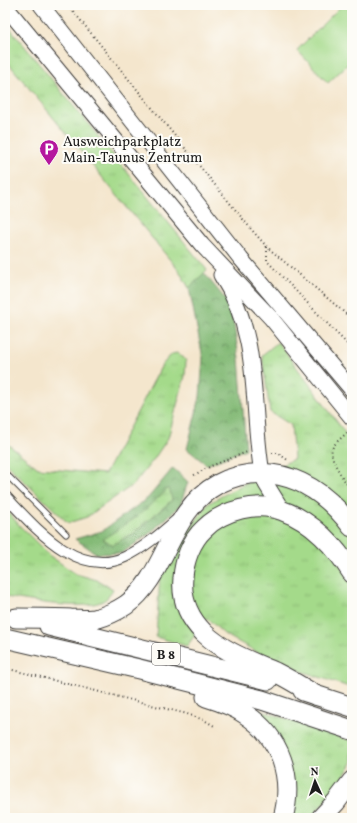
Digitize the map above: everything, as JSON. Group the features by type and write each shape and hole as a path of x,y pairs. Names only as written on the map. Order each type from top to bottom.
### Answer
{"highway":[{"path":"11,617 94,619 111,614 126,605 150,579 185,514 208,490 228,479 248,474 262,473 288,478 305,484 319,493 339,511 352,527"},
{"path":"315,695 282,676 250,662 232,652 204,632 189,612 183,596 183,572 186,560 191,548 204,529 217,519 238,510 257,507 270,507 296,516 311,526 326,540 352,573"},
{"name":"B 8","path":"11,617 238,672 285,685 352,707"},
{"name":"B 8","path":"5,638 139,669 262,700 352,730"},
{"path":"139,669 170,686 229,705 245,714 265,730 279,751 286,772 287,796 282,818"},
{"path":"321,818 336,802 352,781"},
{"path":"338,818 352,802"}],"main road":[{"path":"41,5 241,259 352,390"},
{"path":"5,6 202,246 271,318 352,418"},
{"path":"202,246 235,297 243,317 252,368 262,473 266,484 282,510"}],"street":[{"path":"5,496 52,542 64,551 94,562 111,562 124,558 158,536 185,514"}],"lane":[{"path":"5,473 66,534"}],"path":[{"path":"68,5 251,230 267,247 352,319"},
{"path":"267,247 266,261 352,349"},
{"path":"352,428 333,448 332,454 334,462 352,492"},
{"path":"5,668 187,714 204,720 216,727"}],"green space":[{"path":"342,5 352,5 352,60 328,83 297,50"},
{"path":"5,22 207,270 189,288 180,272 5,59"},
{"path":"204,273 231,306 239,358 246,449 207,465 187,449 200,397 203,358 189,288"},
{"path":"278,342 352,442 352,688 277,663 224,634 207,618 187,646 156,637 160,575 167,559 209,503 294,459 291,425 270,412 262,355"},
{"path":"177,353 186,361 185,376 168,438 154,459 134,484 87,517 68,523 5,463 5,442 38,468 105,474 162,365 172,354"},
{"path":"173,468 188,482 180,506 149,534 122,553 97,554 75,539 102,531 148,498","holes":["172,500 135,532 113,545 104,540 137,517"]},
{"path":"169,488 172,500 135,532 113,545 103,539 137,517"},
{"path":"5,508 19,525 50,556 76,574 97,580 113,589 108,597 98,603 72,605 42,603 5,597"},
{"path":"240,705 260,710 352,741 352,763 334,792 310,818 287,818 292,785"}],"place":[{"name":"Ausweichparkplatz Main-Taunus Zentrum","path":"49,166"}]}
